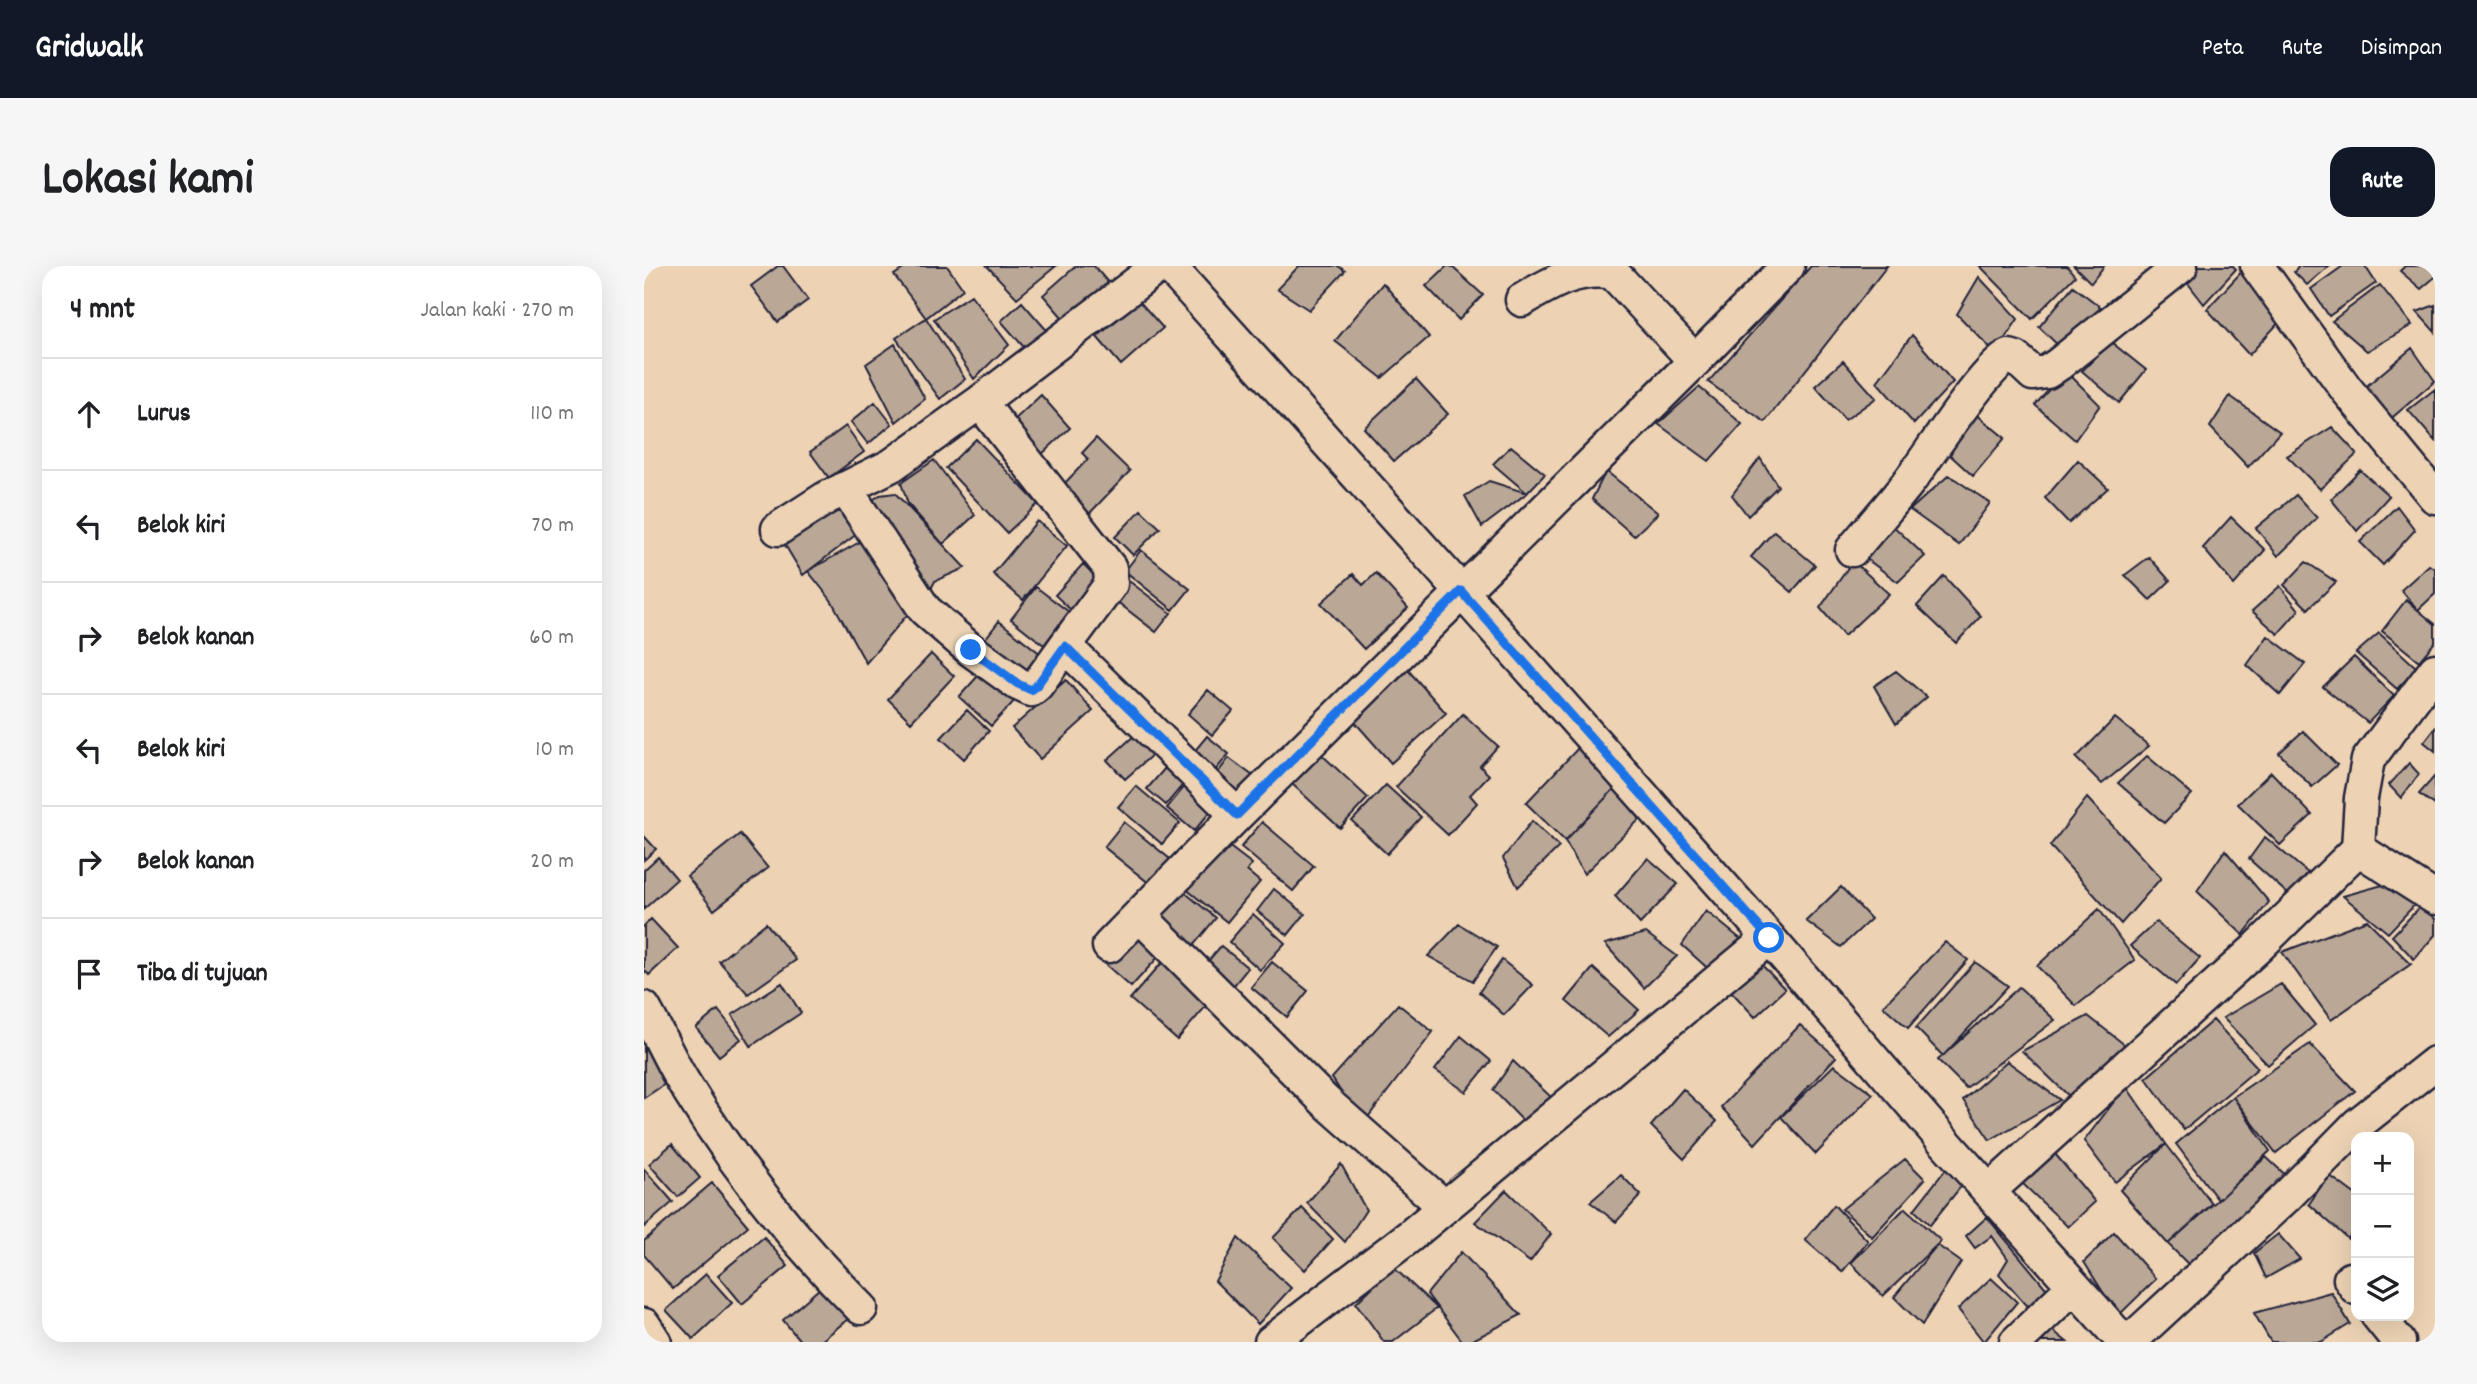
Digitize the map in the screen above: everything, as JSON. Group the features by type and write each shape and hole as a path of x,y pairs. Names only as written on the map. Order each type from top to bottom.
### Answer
{"street":[{"path":"778,529 845,488 892,464 980,402 1159,266"},
{"path":"1169,266 1769,938 2124,1342"},
{"path":"1109,946 1788,266"},
{"path":"1852,550 2003,359 2009,356 2016,358 2033,374 2047,372 2181,266"},
{"path":"2257,266 2347,390 2435,497"},
{"path":"1522,300 1562,277 1585,268 1613,272 1695,361"},
{"path":"845,488 925,611 971,650 1018,684 1031,690 1111,584 1110,568 980,402"},
{"path":"1065,646 1237,815"},
{"path":"1989,1191 2258,947 2358,849 2361,798 2368,760 2435,670"},
{"path":"2358,849 2435,898"},
{"path":"1139,915 1325,1101 1445,1207"},
{"path":"1271,1342 1445,1207 1769,938"},
{"path":"644,1008 682,1081 751,1185 861,1308"},
{"path":"2129,1342 2287,1196 2358,1124 2435,1063"},
{"path":"2016,1342 2074,1286"},
{"path":"2382,1321 2399,1342"},
{"path":"644,1325 655,1342"}],"building":[{"path":"778,266 783,266 808,300 778,322 751,286"},
{"path":"908,266 947,266 963,289 926,318 894,275"},
{"path":"987,266 1056,266 1017,298"},
{"path":"1076,266 1094,266 1111,286 1068,324 1043,295"},
{"path":"1299,266 1338,266 1345,271 1309,310 1277,289"},
{"path":"1447,266 1451,266 1483,295 1459,320 1426,286"},
{"path":"1811,266 1887,266 1765,422 1708,382"},
{"path":"1980,266 2067,266 2075,276 2032,319"},
{"path":"2074,266 2104,266 2091,283"},
{"path":"2190,266 2233,266 2236,269 2204,304 2180,273"},
{"path":"2299,266 2329,266 2307,285 2294,272"},
{"path":"2343,266 2365,266 2376,283 2329,316 2311,289"},
{"path":"2405,266 2435,266 2435,277 2421,289 2400,271"},
{"path":"2245,268 2284,317 2249,355 2207,309"},
{"path":"1979,277 2018,319 1995,353 1957,314"},
{"path":"1383,283 1429,337 1382,378 1335,341"},
{"path":"2380,285 2412,325 2367,351 2332,321"},
{"path":"2073,286 2103,309 2065,352 2039,327"},
{"path":"971,295 1009,345 974,379 934,319"},
{"path":"1139,301 1163,328 1121,365 1097,337"},
{"path":"1022,302 1050,334 1029,353 1001,321"},
{"path":"2435,305 2435,332 2417,312"},
{"path":"926,318 965,379 940,399 896,338"},
{"path":"1912,335 1953,382 1914,424 1877,382"},
{"path":"2111,342 2146,370 2119,403 2082,371"},
{"path":"895,344 925,399 896,422 866,364"},
{"path":"2412,348 2435,381 2387,422 2363,389"},
{"path":"1843,361 1876,398 1845,420 1815,386"},
{"path":"2066,371 2100,405 2075,440 2035,405"},
{"path":"1416,379 1448,414 1394,461 1364,428"},
{"path":"1699,387 1742,424 1709,461 1658,424"},
{"path":"2435,389 2435,441 2408,410"},
{"path":"1041,395 1070,428 1041,455 1012,422"},
{"path":"2230,396 2280,432 2248,467 2210,427"},
{"path":"875,402 892,424 868,444 851,422"},
{"path":"1971,410 2005,438 1973,476 1950,455"},
{"path":"846,426 864,452 829,478 810,452"},
{"path":"2332,427 2357,454 2320,489 2287,456"},
{"path":"1096,438 1130,471 1089,514 1061,487 1088,459 1082,453"},
{"path":"976,439 1038,504 1007,533 946,468"},
{"path":"1511,446 1545,474 1527,493 1493,464"},
{"path":"1760,458 1778,486 1748,516 1732,495"},
{"path":"934,460 975,515 943,544 908,504 901,483"},
{"path":"2078,460 2108,488 2069,523 2045,498"},
{"path":"2360,470 2389,496 2357,531 2331,499"},
{"path":"1606,471 1658,513 1634,536 1592,499"},
{"path":"1949,475 1990,503 1959,545 1910,510"},
{"path":"1489,481 1527,493 1482,527 1465,496"},
{"path":"895,493 965,568 935,581 926,599 864,506 880,495"},
{"path":"2296,495 2317,518 2278,556 2256,528"},
{"path":"840,497 862,530 803,575 779,535"},
{"path":"2397,506 2415,530 2383,565 2360,542"},
{"path":"1141,510 1160,528 1133,555 1115,537"},
{"path":"2231,517 2265,550 2234,585 2203,548"},
{"path":"1887,520 1925,556 1898,582 1857,552"},
{"path":"1037,521 1067,546 1023,600 993,574"},
{"path":"1774,531 1815,565 1792,592 1751,557"},
{"path":"865,539 913,608 866,663 831,600 808,571"},
{"path":"1141,550 1190,589 1173,610 1125,571"},
{"path":"2149,557 2170,581 2150,600 2125,575"},
{"path":"1853,561 1889,594 1844,636 1820,608"},
{"path":"2306,562 2336,582 2308,609 2284,585"},
{"path":"1083,564 1103,583 1074,613 1055,595"},
{"path":"2429,565 2435,569 2435,594 2418,610 2401,590"},
{"path":"1376,573 1408,608 1364,649 1321,603 1353,574 1363,585"},
{"path":"1944,576 1981,616 1956,643 1917,606"},
{"path":"1125,578 1171,613 1156,632 1111,597"},
{"path":"2280,586 2299,610 2278,634 2252,611"},
{"path":"1036,587 1069,612 1044,645 1011,619"},
{"path":"2406,600 2435,624 2435,642 2419,661 2382,631"},
{"path":"999,621 1042,655 1024,680 979,647"},
{"path":"2379,633 2417,668 2397,689 2356,653"},
{"path":"2268,636 2305,664 2280,695 2247,665"},
{"path":"931,654 954,676 911,722 888,699"},
{"path":"2354,657 2394,696 2368,723 2323,687"},
{"path":"986,667 1018,697 991,726 959,697"},
{"path":"1408,670 1446,713 1391,763 1353,720"},
{"path":"1896,671 1927,697 1896,724 1874,686"},
{"path":"1066,680 1093,711 1040,759 1012,728"},
{"path":"1208,690 1233,711 1212,735 1188,714"},
{"path":"967,710 989,731 964,759 941,738"},
{"path":"1463,714 1498,746 1480,766 1489,775 1470,795 1477,803 1448,835 1396,787"},
{"path":"2115,718 2149,746 2102,784 2076,758"},
{"path":"2435,728 2435,751 2424,742"},
{"path":"2303,731 2337,765 2312,787 2279,753"},
{"path":"1135,735 1153,754 1125,779 1107,760"},
{"path":"1207,736 1229,754 1210,777 1188,759"},
{"path":"1580,746 1615,788 1565,841 1526,803"},
{"path":"1320,753 1368,798 1340,828 1292,784"},
{"path":"2147,756 2192,794 2164,823 2118,783"},
{"path":"1229,758 1257,779 1239,804 1211,782"},
{"path":"1172,760 1191,775 1166,805 1147,789"},
{"path":"2409,763 2419,774 2401,798 2389,785"},
{"path":"2271,772 2312,815 2280,845 2238,804"},
{"path":"2435,776 2435,805 2419,794"},
{"path":"1189,781 1217,804 1194,831 1167,808"},
{"path":"1386,785 1421,817 1387,854 1352,821"},
{"path":"1136,786 1180,823 1162,844 1118,807"},
{"path":"1615,788 1640,819 1584,874 1565,841"},
{"path":"2087,798 2161,878 2121,924 2050,846"},
{"path":"1532,821 1559,847 1518,887 1503,858"},
{"path":"1124,822 1170,859 1150,884 1104,847"},
{"path":"1262,822 1314,866 1293,891 1241,847"},
{"path":"740,834 768,868 714,910 687,876"},
{"path":"644,836 656,849 644,860"},
{"path":"2265,837 2308,873 2289,895 2249,859"},
{"path":"1222,841 1252,864 1247,871 1260,882 1227,922 1185,888"},
{"path":"2225,850 2269,902 2243,935 2197,891"},
{"path":"658,857 677,879 644,909 644,870"},
{"path":"1648,858 1678,884 1640,924 1615,896"},
{"path":"2397,881 2423,896 2388,933 2343,896"},
{"path":"1841,887 1871,919 1841,947 1806,921"},
{"path":"1274,889 1305,914 1288,935 1257,911"},
{"path":"1183,891 1216,918 1192,947 1159,920"},
{"path":"2421,906 2435,919 2435,935 2414,959 2392,936"},
{"path":"2099,909 2135,960 2076,1006 2037,966"},
{"path":"1706,911 1748,945 1715,975 1682,945"},
{"path":"1253,914 1285,943 1260,970 1229,942"},
{"path":"651,919 678,948 649,975 644,970 644,926"},
{"path":"2367,920 2411,964 2331,1020 2282,952"},
{"path":"2156,922 2200,958 2176,985 2130,946"},
{"path":"766,923 796,960 748,994 719,961"},
{"path":"1459,924 1497,947 1473,981 1428,956"},
{"path":"1133,933 1159,956 1131,987 1105,964"},
{"path":"1646,933 1677,956 1644,988 1605,944"},
{"path":"1945,942 1968,960 1908,1028 1883,1006"},
{"path":"1221,946 1248,968 1230,990 1202,968"},
{"path":"1167,957 1213,998 1177,1040 1130,999"},
{"path":"1502,960 1533,985 1504,1015 1479,992"},
{"path":"1758,961 1785,989 1755,1017 1729,989"},
{"path":"1272,962 1308,991 1287,1017 1251,987"},
{"path":"1975,962 2008,986 1943,1056 1916,1028"},
{"path":"1593,968 1639,1010 1608,1037 1566,1001"},
{"path":"782,983 801,1013 751,1046 732,1015"},
{"path":"2281,984 2315,1025 2268,1065 2223,1018"},
{"path":"2019,987 2055,1020 1966,1088 1938,1060"},
{"path":"1398,1004 1433,1032 1362,1125 1332,1078"},
{"path":"718,1010 741,1039 719,1056 696,1028"},
{"path":"2088,1016 2125,1045 2072,1099 2022,1051"},
{"path":"2213,1020 2258,1068 2184,1130 2146,1078"},
{"path":"1800,1025 1836,1057 1755,1144 1721,1107"},
{"path":"1461,1036 1491,1061 1466,1092 1435,1070"},
{"path":"644,1040 671,1080 644,1098"},
{"path":"2310,1044 2355,1091 2276,1153 2233,1097"},
{"path":"1513,1061 1552,1098 1527,1125 1493,1090"},
{"path":"2007,1061 2060,1100 1990,1140 1963,1100"},
{"path":"1834,1065 1873,1094 1816,1154 1781,1117"},
{"path":"2126,1086 2166,1144 2115,1182 2084,1141"},
{"path":"1683,1089 1717,1121 1684,1159 1651,1126"},
{"path":"2233,1097 2270,1151 2218,1200 2176,1144"},
{"path":"672,1144 700,1178 678,1197 649,1164"},
{"path":"2166,1144 2212,1204 2168,1244 2120,1190"},
{"path":"2051,1149 2095,1202 2068,1227 2022,1183"},
{"path":"2266,1157 2292,1181 2199,1275 2168,1244"},
{"path":"1905,1159 1925,1179 1872,1237 1842,1209"},
{"path":"1341,1164 1366,1210 1345,1242 1307,1203"},
{"path":"1949,1165 1963,1184 1930,1225 1914,1210"},
{"path":"644,1169 673,1202 644,1227"},
{"path":"1621,1175 1641,1195 1616,1222 1590,1202"},
{"path":"2329,1175 2351,1191 2351,1234 2348,1239 2309,1204"},
{"path":"712,1183 748,1226 673,1289 644,1255 644,1241"},
{"path":"1506,1190 1551,1234 1530,1262 1475,1222"},
{"path":"1834,1205 1868,1241 1842,1272 1805,1240"},
{"path":"1302,1208 1333,1239 1305,1270 1273,1238"},
{"path":"1905,1208 1941,1241 1883,1296 1851,1263"},
{"path":"1987,1217 2050,1293 2032,1311 1999,1274 2008,1259 1992,1236 1975,1248 1966,1236"},
{"path":"2114,1232 2156,1279 2118,1316 2084,1262"},
{"path":"2278,1234 2300,1259 2266,1278 2254,1253"},
{"path":"764,1237 788,1266 742,1304 718,1275"},
{"path":"1238,1238 1291,1288 1258,1324 1215,1281"},
{"path":"1937,1245 1961,1262 1922,1325 1894,1297"},
{"path":"1461,1252 1521,1315 1469,1342 1463,1342 1427,1294"},
{"path":"1393,1267 1437,1308 1393,1342 1384,1342 1356,1303"},
{"path":"706,1274 732,1303 693,1339 666,1310"},
{"path":"1991,1278 2017,1302 1984,1342 1958,1309"},
{"path":"827,1282 854,1314 820,1342 801,1342 783,1320"},
{"path":"2331,1292 2350,1324 2321,1342 2271,1342 2254,1313"},
{"path":"2051,1329 2067,1342 2038,1342"}],"route":[{"path":"971,650 1018,684 1031,690 1065,646 1237,815 1461,591 1769,938"}]}
